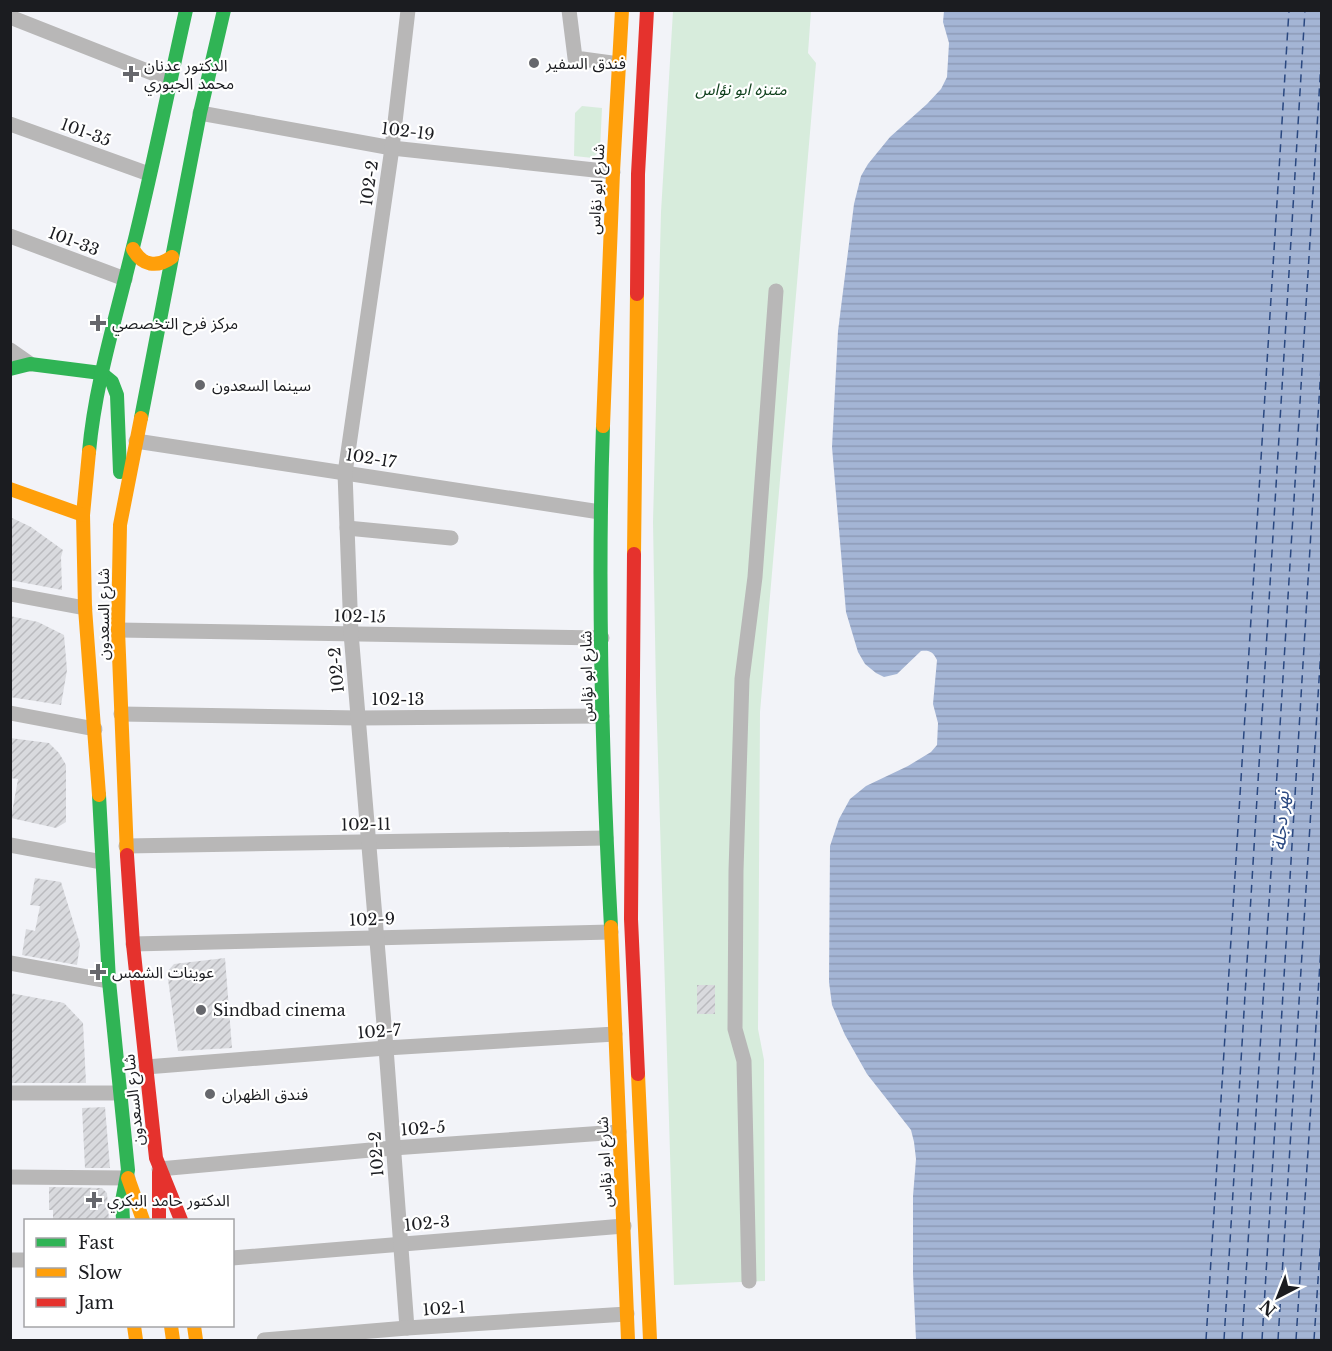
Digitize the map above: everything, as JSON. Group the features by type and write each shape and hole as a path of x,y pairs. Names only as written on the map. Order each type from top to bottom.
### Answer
{"main road":[{"name":"شارع السعدون","path":"123,1219 122,1201 128,1178 109,981 95,729 85,609 83,515 91,432 101,373 133,249 186,10"},
{"name":"شارع السعدون","path":"180,1219 156,1158 133,944 126,846 118,630 120,525 200,112 224,10"},
{"name":"شارع ابو نؤاس","path":"622,10 613,172 600,512 606,838 612,932 628,1341"},
{"path":"647,10 638,174 631,918 650,1341"},
{"path":"133,249 139,259 150,265 162,264 172,256"},
{"path":"10,369 30,364 101,373 114,384 118,401 120,525"},
{"path":"10,489 83,515"},
{"path":"159,1169 159,1219"},
{"path":"128,1178 142,1219"}],"street":[{"name":"102-2","path":"407,1328 351,633 345,472 392,148 408,10"},
{"path":"569,10 575,58 619,64"},
{"path":"10,17 170,80"},
{"name":"102-19","path":"200,112 392,148 613,172"},
{"name":"101-35","path":"10,124 149,174"},
{"name":"101-33","path":"10,236 125,279"},
{"path":"749,1281 744,1061 735,1029 736,871 742,679 755,577 776,291"},
{"path":"10,350 30,364"},
{"path":"10,361 30,364"},
{"name":"102-17","path":"136,441 600,512"},
{"path":"347,528 451,538"},
{"path":"10,594 85,609"},
{"name":"102-15","path":"118,630 602,638"},
{"path":"10,713 95,729"},
{"name":"102-13","path":"121,714 358,718 602,716"},
{"name":"102-11","path":"126,846 606,838"},
{"path":"10,846 102,862"},
{"name":"102-9","path":"133,944 612,932"},
{"path":"10,963 109,981"},
{"name":"102-7","path":"146,1067 386,1048 615,1034"},
{"path":"10,1093 119,1093"},
{"name":"102-5","path":"159,1169 393,1148 619,1132"},
{"path":"10,1177 128,1178"},
{"name":"102-3","path":"234,1258 624,1226"},
{"name":"102-1","path":"264,1341 407,1328 627,1314"}],"green space":[{"name":"متنزه ابو نؤاس","path":"673,11 811,11 808,53 816,63 760,712 758,1029 764,1060 765,1281 674,1285 653,522 661,212"},
{"path":"582,106 602,108 600,150 593,158 574,156 575,113"}],"water":[{"name":"نهر دجلة","path":"944,11 1321,11 1321,1340 916,1340 913,1274 913,1196 916,1159 914,1142 911,1130 867,1074 845,1035 832,1005 829,982 830,846 839,819 850,799 866,786 931,752 937,745 938,723 933,704 937,660 931,652 921,651 897,674 884,677 865,664 858,652 846,612 832,447 838,331 854,204 861,176 890,137 941,89 947,77 949,43 943,22"}],"building":[{"path":"10,517 31,527 63,550 61,557 62,590 10,580"},
{"path":"10,616 38,622 64,635 67,670 61,705 10,697"},
{"path":"10,738 49,743 66,765 66,822 56,828 11,818 18,779 10,778"},
{"path":"35,878 61,882 80,944 77,965 22,955 26,929 35,931 40,906 30,905"},
{"name":"Sindbad cinema","path":"225,958 232,1048 178,1051 167,972 174,964"},
{"path":"697,985 715,985 715,1014 697,1014"},
{"path":"10,993 64,1003 83,1023 86,1083 10,1083"},
{"path":"105,1107 110,1168 85,1168 82,1108"},
{"path":"49,1187 102,1188 107,1193 109,1219 53,1219 53,1210 49,1210"}],"ferry route":[{"path":"1206,1340 1289,10"},
{"path":"1224,1340 1305,10"},
{"path":"1242,1340 1322,47"},
{"path":"1262,1340 1322,350"},
{"path":"1278,1340 1322,632"},
{"path":"1296,1340 1322,931"},
{"path":"1314,1340 1322,1221"}],"traffic: fast":[{"path":"89,452 101,376 146,191 186,10"},
{"path":"141,418 200,113 224,10"},
{"path":"10,369 30,364 101,373"},
{"path":"101,373 112,382 117,395 120,472"},
{"path":"603,426 600,551 601,677 611,927"},
{"path":"99,795 109,981 128,1170 122,1201 123,1219"}],"traffic: slow":[{"path":"603,426 622,10"},
{"path":"133,249 141,259 150,264 161,263 172,257"},
{"path":"634,554 637,294"},
{"path":"127,855 118,630 120,525 141,418"},
{"path":"89,452 83,515 85,608 99,795"},
{"path":"10,489 83,515"},
{"path":"611,927 628,1340"},
{"path":"638,1074 650,1340"},
{"path":"128,1178 143,1219"},
{"path":"134,1327 136,1340"},
{"path":"171,1327 173,1340"},
{"path":"194,1327 196,1340"}],"traffic: jam":[{"path":"637,294 638,174 647,10"},
{"path":"634,554 631,919 638,1074"},
{"path":"127,855 133,944 156,1158 181,1219"},
{"path":"159,1172 159,1219"}],"place":[{"name":"فندق السفير","path":"534,63"},
{"name":"الدكتور عدنان محمد الجبوري","path":"131,74"},
{"name":"مركز فرح التخصصي","path":"98,323"},
{"name":"سينما السعدون","path":"200,385"},
{"name":"عوينات الشمس","path":"98,972"},
{"name":"Sindbad cinema","path":"201,1010"},
{"name":"فندق الظهران","path":"210,1094"},
{"name":"الدكتور حامد البكري","path":"94,1200"}]}
